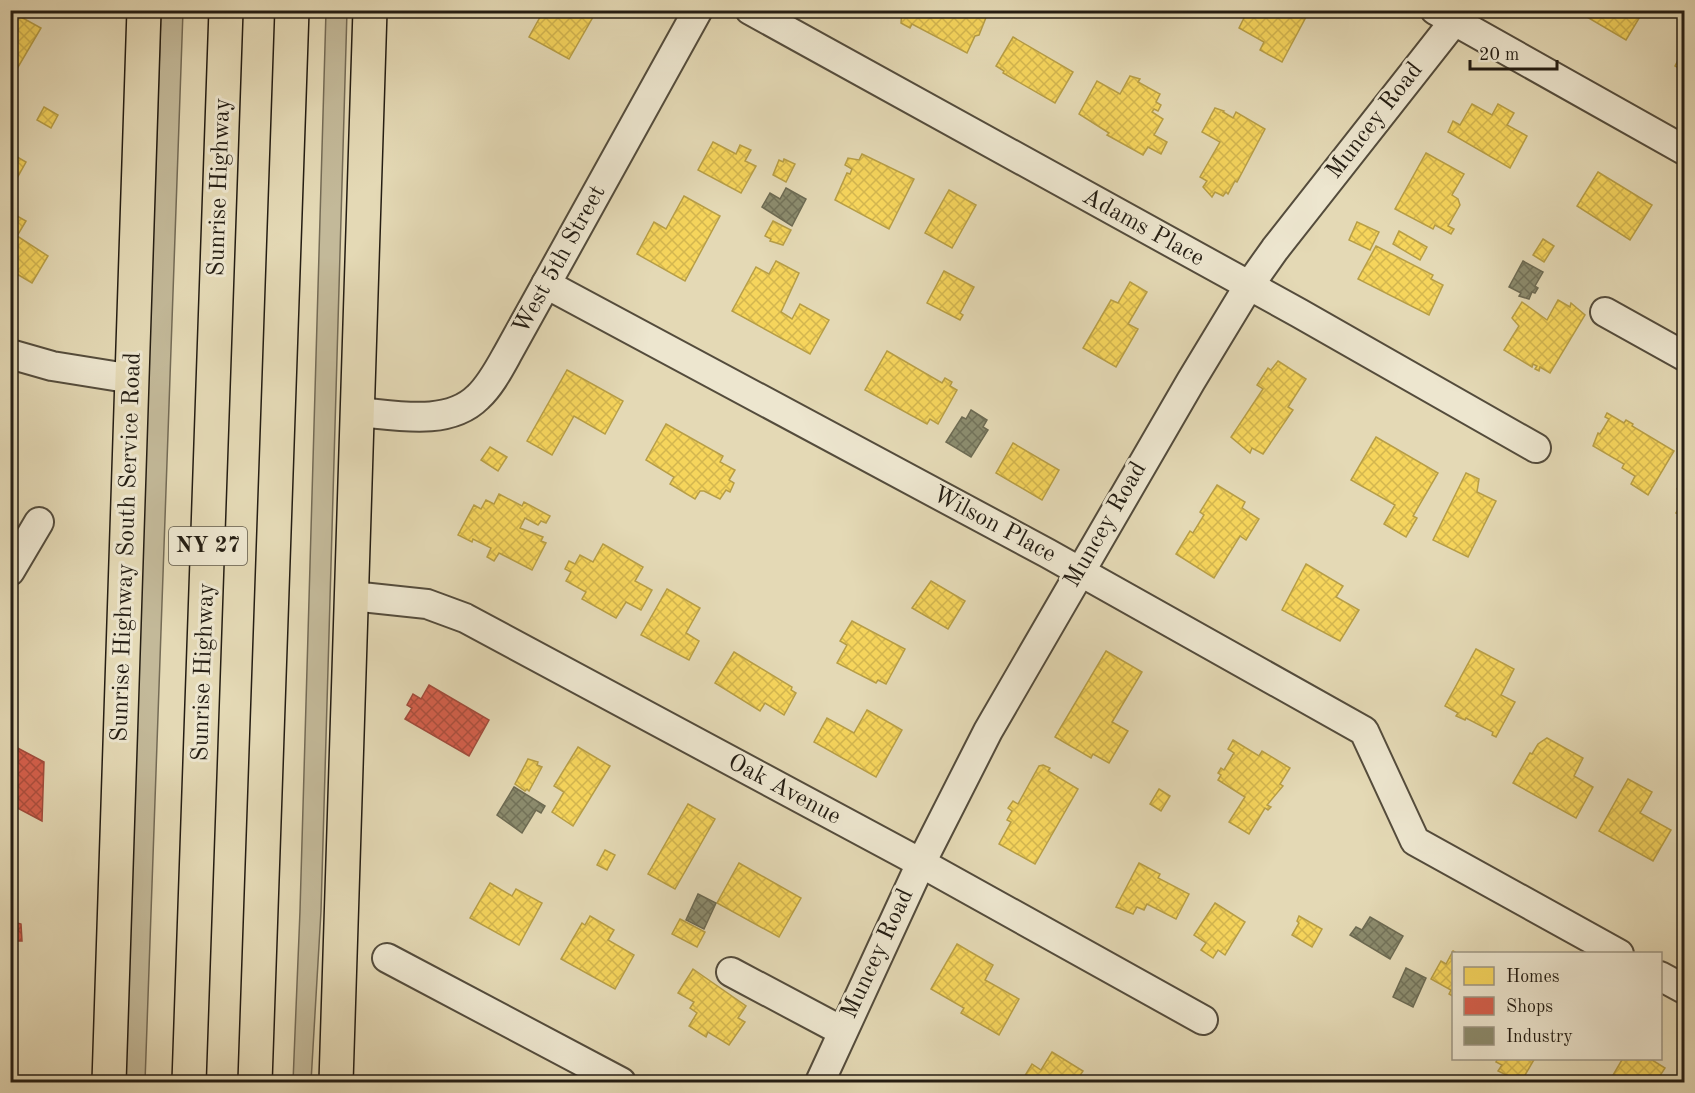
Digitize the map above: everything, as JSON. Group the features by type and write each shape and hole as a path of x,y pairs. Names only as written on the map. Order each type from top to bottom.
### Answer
{"main road":[{"name":"Sunrise Highway South Service Road","path":"109,1083 144,10"},
{"name":"Sunrise Highway","path":"189,1083 226,10"},
{"name":"NY 27","path":"255,1083 292,10"},
{"path":"336,1083 370,10"}],"street":[{"name":"West 5th Street","path":"357,412 431,416 467,406 479,397 498,371 698,10"},
{"name":"Adams Place","path":"750,10 1536,448"},
{"path":"1450,14 1684,150"},
{"name":"Muncey Road","path":"820,1083 921,863 988,731 1079,571 1248,287 1450,14"},
{"name":"Wilson Place","path":"546,284 1079,571 1364,731 1415,841 1615,952"},
{"path":"1605,312 1684,356"},
{"path":"10,354 52,366 133,379"},
{"path":"10,571 39,522"},
{"name":"Oak Avenue","path":"352,596 427,604 465,618 921,863 1203,1020"},
{"path":"387,958 621,1083"},
{"path":"731,972 842,1031"},
{"path":"1662,977 1684,990"}],"shaded area":[{"path":"161,11 183,11 145,1082 124,1082"},
{"path":"326,11 347,11 321,911 311,1082 293,1082 300,911"}],"building: Homes":[{"path":"544,10 597,10 569,59 529,37"},
{"path":"902,10 989,10 979,35 975,36 967,53 912,24 910,28 901,23"},
{"path":"1248,10 1295,10 1306,17 1282,62 1260,50 1264,42 1239,28"},
{"path":"1575,10 1644,10 1626,40"},
{"path":"10,11 41,28 14,74 10,72"},
{"path":"1013,37 1073,72 1055,103 1003,73 1004,71 996,66"},
{"path":"1684,49 1684,76 1680,73 1682,70 1675,66"},
{"path":"1130,76 1140,79 1138,82 1160,94 1156,102 1161,105 1158,111 1154,109 1152,112 1163,119 1154,135 1167,142 1161,154 1148,147 1143,155 1107,135 1109,133 1079,114 1097,81 1120,94"},
{"path":"1472,104 1492,115 1498,104 1514,113 1507,125 1527,136 1510,168 1448,132 1453,121 1460,125"},
{"path":"44,107 58,115 51,128 37,120"},
{"path":"1215,108 1233,118 1236,112 1265,129 1237,182 1235,181 1228,194 1226,192 1223,196 1215,192 1212,197 1203,187 1207,181 1200,177 1220,142 1202,132"},
{"path":"713,142 736,154 740,145 751,150 745,161 756,166 741,193 698,170"},
{"path":"1426,153 1464,174 1452,195 1458,199 1460,205 1448,226 1454,229 1451,234 1435,225 1433,229 1395,209"},
{"path":"12,154 26,162 16,180 10,177"},
{"path":"862,154 914,179 889,229 835,200 847,173 850,174 852,169 845,165 848,158 859,160"},
{"path":"784,159 795,164 786,182 773,175 779,160 783,162"},
{"path":"1598,172 1652,205 1630,240 1577,206"},
{"path":"949,190 976,205 952,248 925,233"},
{"path":"684,196 720,216 685,281 637,254 654,222 666,229"},
{"path":"10,212 26,221 17,236 48,256 32,283 10,270"},
{"path":"773,221 791,230 783,245 770,241 771,239 765,236"},
{"path":"1357,222 1379,232 1370,250 1349,240"},
{"path":"1399,231 1427,247 1420,260 1393,244"},
{"path":"1543,239 1554,246 1544,262 1533,255"},
{"path":"1376,246 1433,275 1431,279 1443,285 1429,315 1358,279"},
{"path":"776,261 799,273 781,312 792,319 800,304 829,320 810,354 732,311 756,267 769,274"},
{"path":"944,271 974,287 960,313 963,315 960,320 927,303"},
{"path":"1130,282 1147,292 1128,324 1138,329 1116,367 1083,348 1111,300 1118,303"},
{"path":"1558,300 1570,307 1571,303 1585,315 1550,373 1540,367 1539,371 1535,369 1537,366 1533,364 1532,367 1504,350 1519,326 1512,318 1522,302 1547,320"},
{"path":"887,351 942,383 945,378 952,382 950,386 957,390 938,424 930,419 927,424 865,390"},
{"path":"1278,361 1306,379 1288,407 1293,410 1263,454 1252,448 1250,453 1231,437 1263,389 1257,385 1268,368 1271,370"},
{"path":"567,370 623,401 605,434 574,416 552,455 527,441"},
{"path":"1607,413 1624,423 1626,420 1674,451 1648,495 1631,484 1635,476 1622,468 1624,464 1593,446 1598,433 1600,434 1609,419 1605,417"},
{"path":"666,424 723,456 720,462 735,470 729,480 734,483 730,492 726,490 720,499 700,491 695,499 670,484 674,477 646,460"},
{"path":"1376,437 1438,473 1413,516 1417,518 1406,537 1384,524 1395,505 1351,480"},
{"path":"1013,443 1059,470 1042,500 996,473"},
{"path":"490,447 507,457 498,471 481,460"},
{"path":"1466,473 1479,479 1477,492 1496,501 1468,557 1433,540"},
{"path":"1684,476 1684,500 1680,498 1683,492 1677,489"},
{"path":"1217,485 1245,502 1242,508 1259,519 1246,540 1240,536 1214,578 1176,554 1190,531 1193,533 1204,515 1200,512"},
{"path":"499,494 522,506 524,502 550,516 546,523 541,521 538,525 525,518 520,528 543,537 541,541 546,543 532,570 499,553 494,561 487,557 491,548 458,535 474,505 481,509 486,500 494,504"},
{"path":"1684,502 1684,517 1676,513"},
{"path":"603,544 643,567 635,581 652,590 641,610 626,602 616,618 582,599 586,592 566,581 571,572 565,569 569,561 575,564 580,555 593,562"},
{"path":"1306,564 1343,586 1336,597 1359,610 1340,641 1282,610"},
{"path":"931,581 965,601 948,629 912,608"},
{"path":"667,589 700,608 686,633 699,641 689,660 641,635"},
{"path":"852,621 905,649 886,684 878,680 876,683 837,663 847,645 840,641"},
{"path":"1476,649 1514,669 1501,695 1515,702 1496,737 1492,735 1493,732 1466,718 1465,720 1456,716 1458,713 1445,706"},
{"path":"1106,651 1142,672 1112,722 1128,731 1109,763 1093,754 1091,758 1055,737"},
{"path":"734,652 792,687 791,690 796,693 784,715 765,703 760,711 715,683"},
{"path":"867,710 902,730 876,777 814,742 827,718 854,733"},
{"path":"1547,738 1583,758 1574,776 1593,787 1576,818 1513,783 1530,753 1532,754 1538,744"},
{"path":"1233,740 1259,756 1262,751 1290,768 1280,784 1283,786 1267,805 1271,807 1268,810 1265,808 1249,834 1229,822 1245,797 1218,780 1221,775 1218,773 1221,768 1224,770 1234,753 1228,749"},
{"path":"578,747 610,766 573,826 552,812 564,792 554,786"},
{"path":"528,759 538,762 537,765 542,767 529,791 527,789 525,791 515,784"},
{"path":"1039,766 1050,768 1048,771 1078,789 1035,864 999,844 1011,822 1007,820 1012,811 1008,808 1013,801 1018,804"},
{"path":"1628,779 1652,792 1640,813 1671,830 1653,861 1599,831"},
{"path":"1159,789 1170,796 1161,811 1150,804"},
{"path":"688,804 715,819 675,889 648,874"},
{"path":"605,850 615,855 607,870 597,865"},
{"path":"739,863 801,898 779,937 717,903"},
{"path":"1139,863 1160,874 1158,878 1189,894 1176,919 1147,904 1144,910 1137,907 1133,914 1116,907"},
{"path":"490,883 512,896 516,889 542,903 519,945 470,918"},
{"path":"1215,903 1245,922 1225,955 1218,950 1213,958 1201,950 1206,943 1194,935"},
{"path":"590,916 614,930 608,940 634,955 615,989 561,959 582,923 585,925"},
{"path":"1299,916 1322,929 1312,947 1292,935 1299,923 1297,921"},
{"path":"680,919 705,932 697,947 672,934"},
{"path":"957,944 993,965 985,980 1019,999 999,1035 961,1013 964,1008 931,989"},
{"path":"1452,953 1452,996 1449,994 1451,990 1431,979 1441,961 1446,964"},
{"path":"693,969 746,1006 738,1018 745,1022 729,1045 708,1032 706,1037 689,1026 697,1013 690,1008 694,1002 678,993"},
{"path":"1052,1052 1083,1071 1079,1077 1088,1082 1017,1082 1020,1078 1023,1079 1032,1064 1041,1070"},
{"path":"1497,1060 1534,1060 1521,1082 1498,1071 1502,1065 1496,1062"},
{"path":"1622,1060 1652,1060 1665,1068 1656,1082 1609,1082"}],"building: Shops":[{"path":"429,685 489,720 469,756 405,719 412,708 407,705 413,694 421,699"},
{"path":"10,744 44,762 42,821 10,804"},
{"path":"10,921 21,924 22,941 10,941"}],"building: Industry":[{"path":"786,188 806,199 792,226 762,207 770,193 780,199"},
{"path":"1523,261 1543,272 1535,286 1538,288 1535,293 1532,292 1529,299 1519,296 1521,293 1509,287"},
{"path":"971,410 987,420 983,427 988,430 971,457 946,442 962,417 966,419"},
{"path":"514,787 545,806 541,813 536,810 522,833 497,815"},
{"path":"698,894 716,903 704,929 686,920"},
{"path":"1370,917 1403,936 1390,959 1350,935 1356,927 1362,930"},
{"path":"1406,968 1426,978 1413,1007 1393,997"}]}
